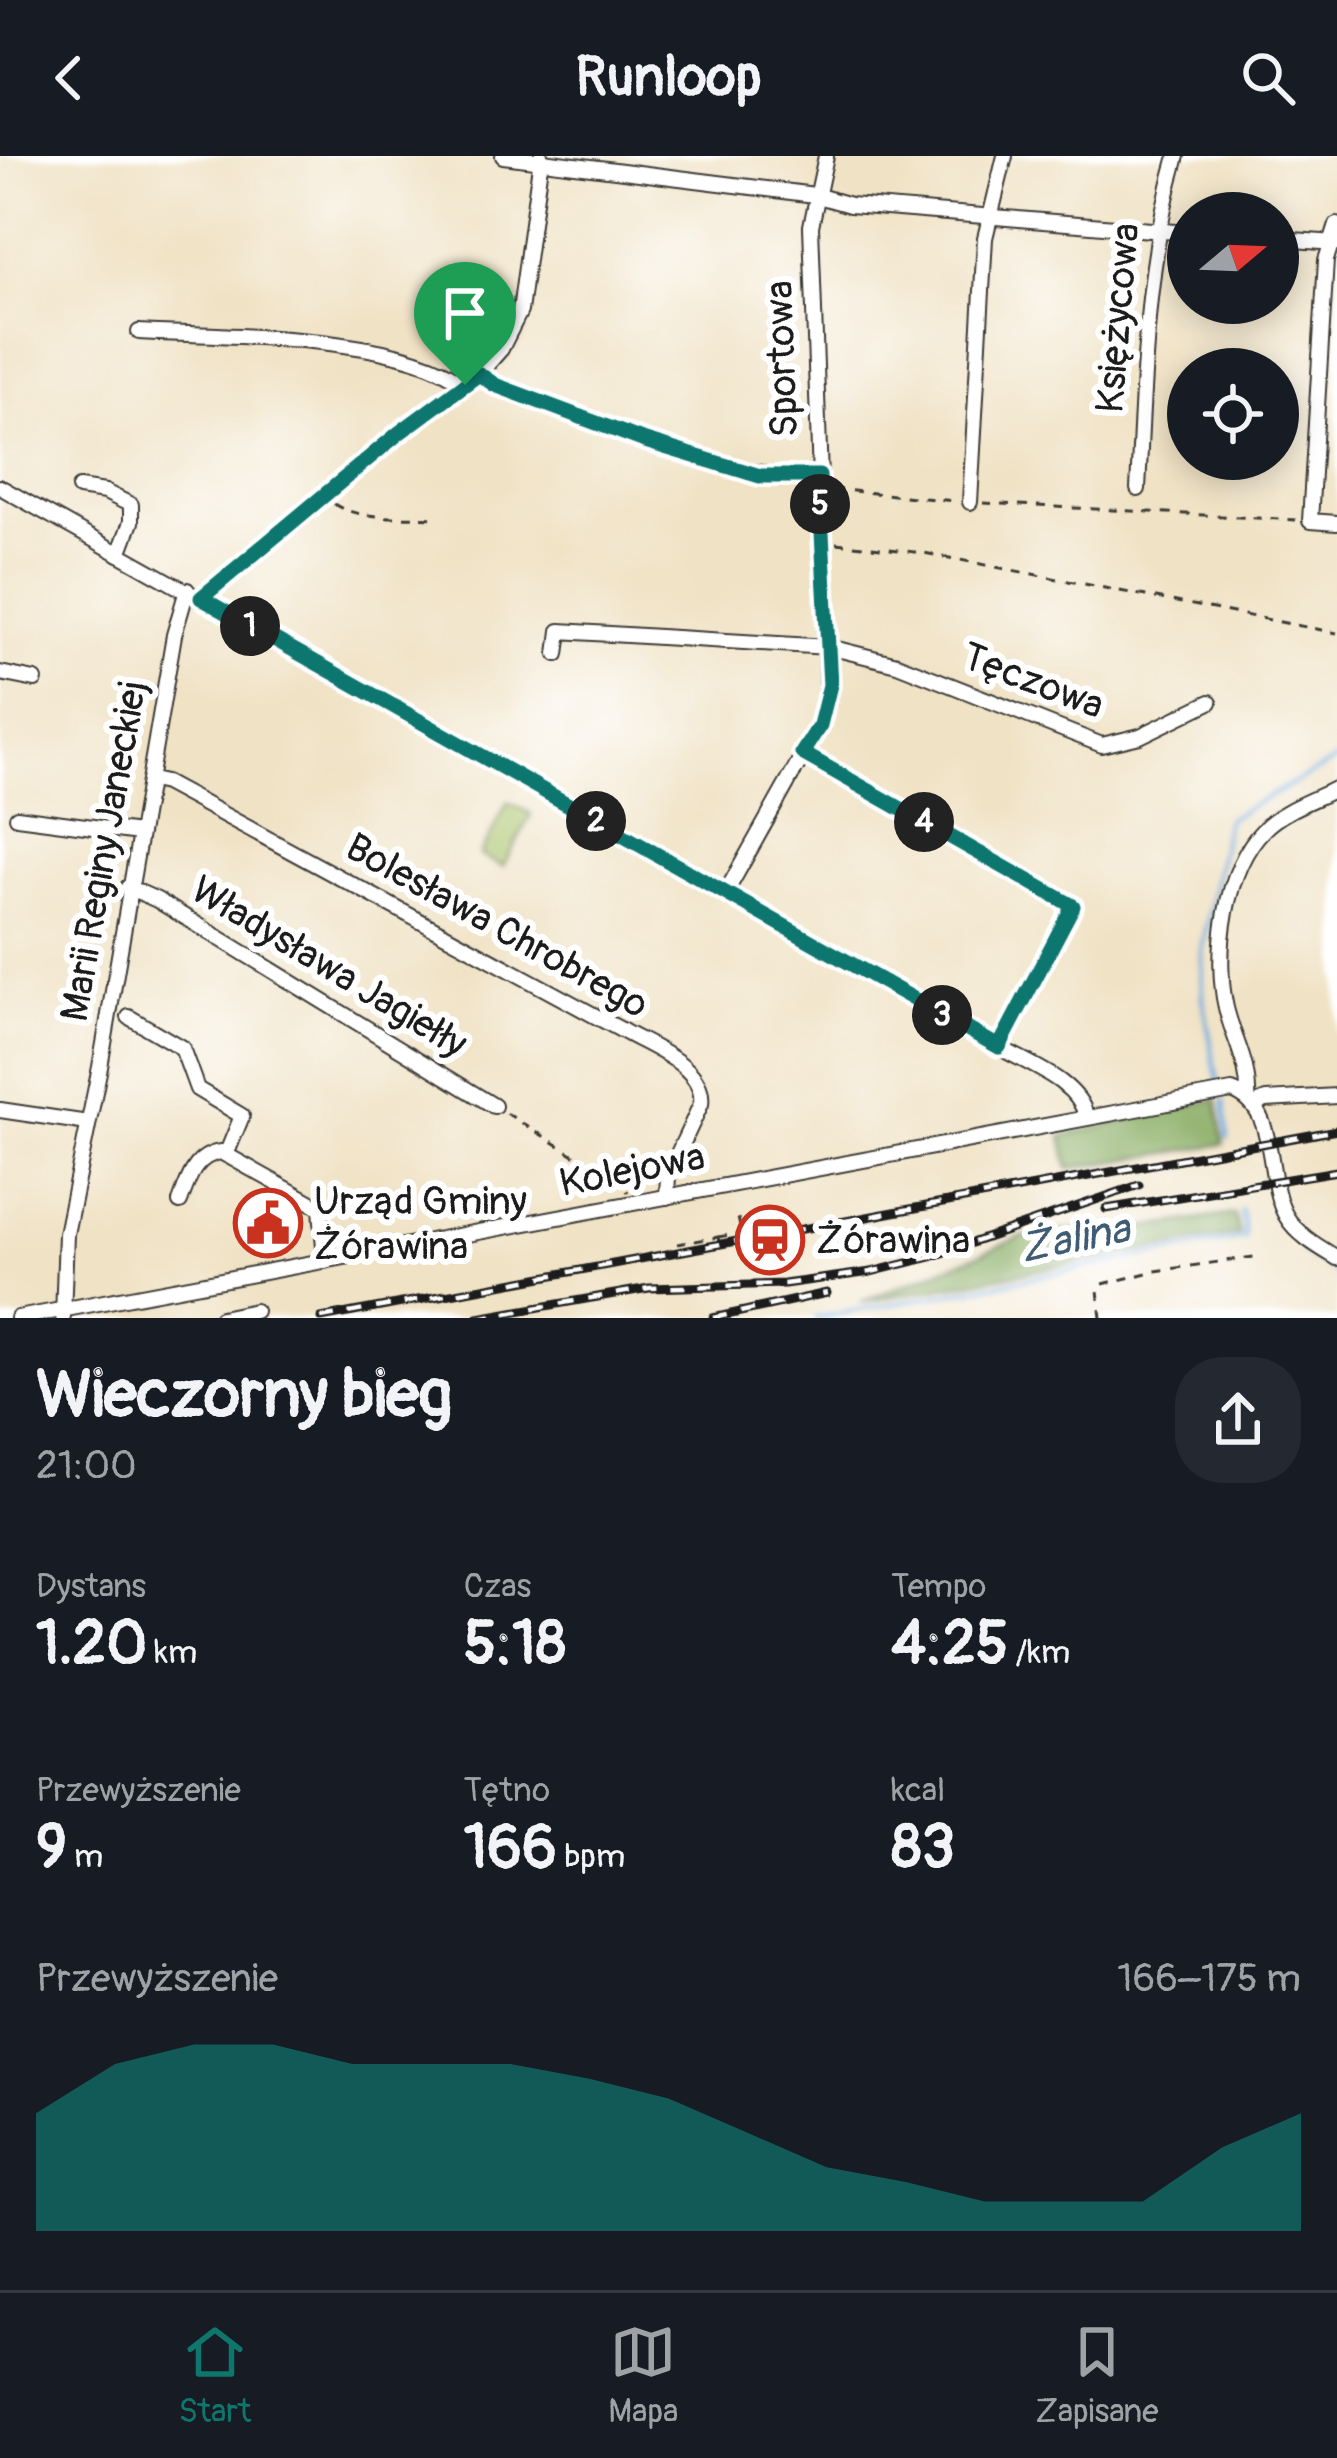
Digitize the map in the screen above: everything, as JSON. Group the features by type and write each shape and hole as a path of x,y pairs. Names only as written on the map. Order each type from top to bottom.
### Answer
{"street":[{"path":"503,156 815,195 850,205 1167,231"},
{"name":"Sportowa","path":"725,894 828,704 811,226 826,156"},
{"path":"970,502 985,238 1005,156"},
{"name":"Księżycowa","path":"1138,488 1146,335 1158,230 1177,156"},
{"path":"194,594 479,374 502,349 520,311 541,159"},
{"path":"1337,225 1326,260 1310,521 1337,524"},
{"path":"1299,240 1335,243"},
{"path":"139,332 334,344 422,362 465,385"},
{"path":"479,374 495,385 642,440 760,476 819,482"},
{"path":"0,487 999,1047 1064,1085 1079,1097 1086,1116"},
{"path":"79,488 105,492 131,506 131,522 119,554"},
{"name":"Marii Reginy Janeckiej","path":"63,1314 66,1234 128,887 174,635 194,594"},
{"name":"Tęczowa","path":"557,654 560,632 608,631 829,647 897,664 1102,746 1140,736 1210,702"},
{"path":"0,674 35,680"},
{"path":"802,753 1073,906 999,1047"},
{"name":"Bolesława Chrobrego","path":"151,780 207,805 623,1031 692,1074 702,1094 700,1104 668,1175 667,1197"},
{"path":"1337,788 1264,830 1249,850 1228,910 1222,984 1248,1071 1251,1102 1264,1129 1276,1192 1286,1215 1313,1243 1337,1258"},
{"path":"17,817 139,833"},
{"name":"Władysława Jagiełły","path":"128,887 494,1106"},
{"path":"129,1016 182,1048 197,1089 242,1116 226,1155"},
{"name":"Kolejowa","path":"18,1318 63,1314 1216,1092 1232,1091 1251,1102 1337,1096"},
{"path":"0,1111 88,1123"},
{"path":"180,1202 196,1163 208,1154 226,1155 321,1208 325,1261"},
{"path":"221,1318 255,1311"}],"path":[{"path":"819,482 970,502 1310,521"},
{"path":"325,494 338,509 439,518"},
{"path":"822,542 924,553 1337,633"},
{"path":"494,1106 622,1185"},
{"path":"738,1218 741,1232"},
{"path":"677,1244 785,1225 787,1234"},
{"path":"718,1237 720,1247"},
{"path":"1101,1318 1097,1290 1103,1284 1155,1271 1261,1256"}],"green space":[{"path":"508,802 531,814 503,867 480,855"},
{"path":"1217,1099 1224,1144 1069,1169 1062,1136"},
{"path":"1234,1214 1239,1234 861,1302 1021,1237 1073,1229 1111,1233"}],"waterway":[{"name":"Żalina","path":"1218,1083 1203,998 1202,952 1227,819 1337,760"},
{"name":"Żalina","path":"1224,1101 1228,1138"},
{"name":"Żalina","path":"816,1318 1245,1238 1241,1210"},
{"path":"1303,1251 1337,1273"}],"railway":[{"path":"321,1318 1337,1130"},
{"path":"1106,1209 1337,1171"},
{"path":"478,1318 649,1288 784,1284 871,1272 931,1257 1139,1185"},
{"path":"713,1318 827,1293"}],"place":[{"name":"Urząd Gminy Żórawina","path":"268,1223"},
{"name":"Żórawina","path":"770,1240"}],"route":[{"path":"479,374 495,385 642,440 760,476 819,476 830,685 820,725 802,753 1073,906 999,1047 201,598 399,433 465,385 479,374"}]}
